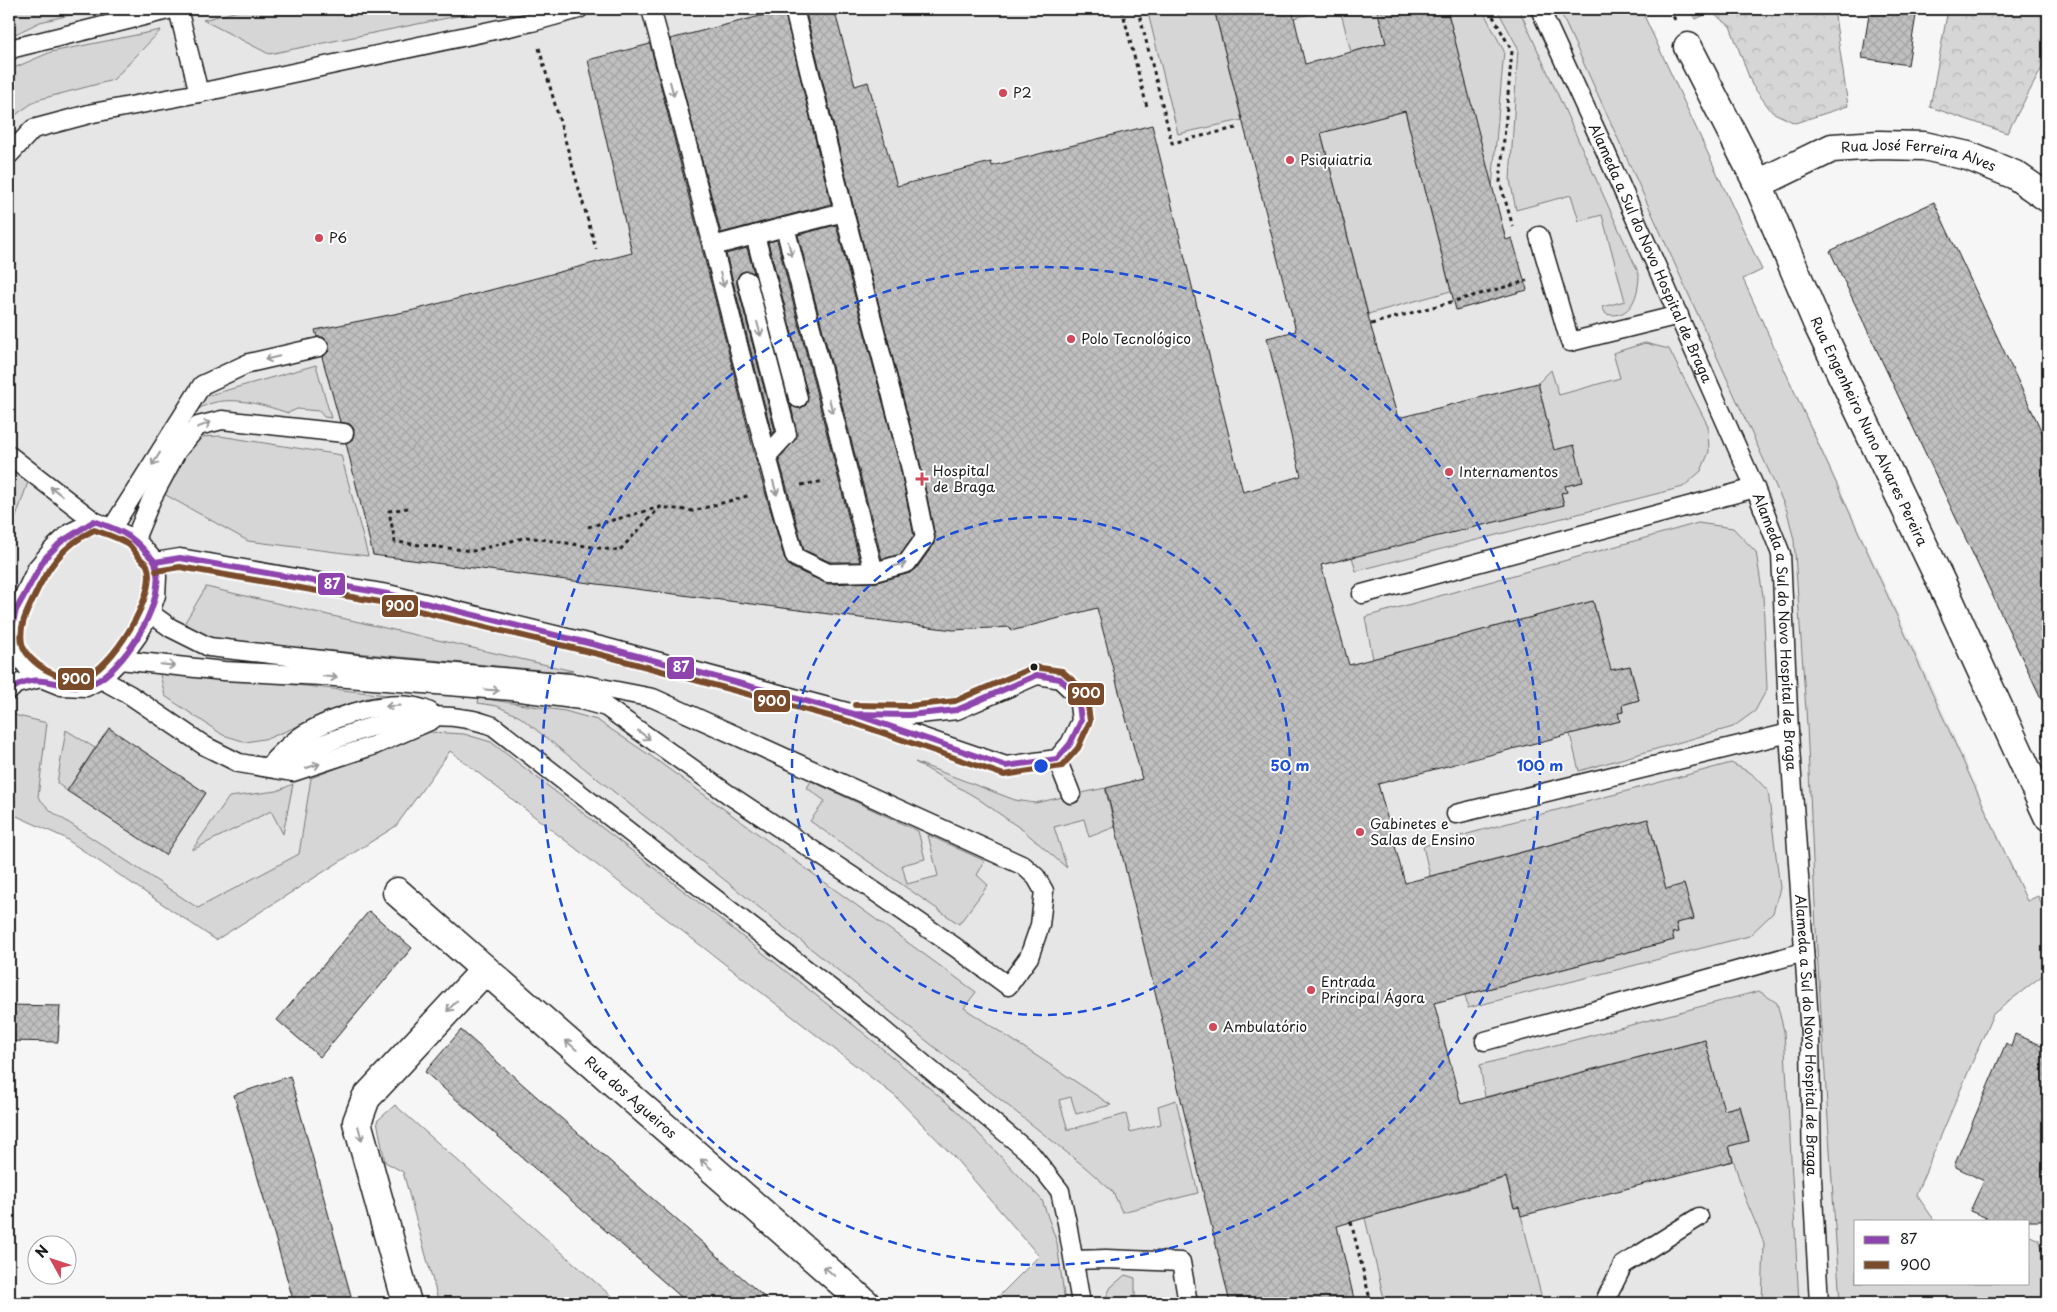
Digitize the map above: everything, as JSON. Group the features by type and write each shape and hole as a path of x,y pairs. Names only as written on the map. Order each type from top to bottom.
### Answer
{"street":[{"name":"Rua Engenheiro Nuno Alvares Pereira","path":"1688,47 1758,184 1818,325 1941,582 2048,816"},
{"name":"Rua José Ferreira Alves","path":"1758,184 1832,148 1879,145 1924,146 1968,156 2015,175 2048,198"},
{"name":"Rua dos Agueiros","path":"397,892 865,1303"},
{"path":"407,1303 358,1122 366,1098 485,970"}],"lane":[{"path":"178,9 199,93"},
{"path":"9,155 32,129 93,113 199,93 532,22 579,9"},
{"path":"651,9 766,457 795,557 828,573 874,572 907,563 925,538 910,465 844,212 794,9"},
{"name":"Alameda a Sul do Novo Hospital de Braga","path":"1540,9 1679,316 1755,488 1781,554 1789,733 1810,1035 1812,1179 1819,1303"},
{"path":"9,52 14,48 165,10"},
{"path":"713,246 844,212"},
{"path":"785,227 874,572"},
{"path":"755,235 798,398"},
{"path":"1539,236 1570,342 1679,316"},
{"path":"747,281 787,434 766,457"},
{"path":"112,528 202,385 249,363 319,346"},
{"path":"136,539 152,498 177,451 198,426 222,420 344,434"},
{"path":"9,456 94,521 136,539 155,562 157,577 156,595 150,613 138,635 120,660 101,679 86,687 61,686 41,678 27,667 14,648 11,623 37,568 70,532 94,521"},
{"path":"1362,594 1755,488"},
{"path":"155,562 180,558 388,594 604,647 854,714 1006,766 1058,759 1070,744 1081,721 1078,696 1060,679 1037,675 957,710 909,715 854,714"},
{"path":"120,660 224,671 322,676 512,691 581,700 606,707 728,794 861,882 1008,986 1029,957 1040,925 1044,891 1036,878 1024,866 653,698 582,684 357,664 209,647 171,628 150,613"},
{"path":"9,691 16,684 41,678"},
{"path":"101,679 130,695 205,746 239,763 293,772 375,745 439,717 467,718 493,726 870,1019 1031,1154 1060,1191 1081,1303"},
{"path":"265,767 303,735 345,716 364,710 399,705 422,708 439,717"},
{"path":"1456,814 1789,733"},
{"path":"1058,759 1071,794"},
{"path":"1485,1040 1804,952"},
{"path":"1604,1303 1623,1265 1699,1217"},
{"path":"1074,1260 1106,1259 1181,1262 1188,1303"}],"path":[{"path":"1122,9 1147,107"},
{"path":"1138,9 1172,143 1240,127"},
{"path":"1489,9 1512,51 1500,182 1516,236"},
{"path":"532,22 596,249"},
{"path":"1371,324 1530,280 1527,272"},
{"path":"588,527 660,506 693,511 749,495 848,476"},
{"path":"408,508 389,511 395,542 473,551 527,537 619,550 660,506"},
{"path":"1350,1222 1371,1303"}],"shaded area":[{"name":"Hospital de Braga","path":"9,9 1641,9 1762,270 1743,279 1929,680 2027,901 2038,896 2048,918 2048,971 1993,1014 1916,1194 1934,1220 1854,1220 1854,1284 1995,1303 992,1303 1039,1256 954,1157 895,1096 674,921 451,751 396,826 216,940 63,837 10,813 9,722 14,716 9,714"}],"green space":[{"path":"9,9 96,9 40,22 9,37"},
{"path":"246,9 492,9 269,54 203,20"},
{"path":"1147,9 1214,9 1242,120 1178,134"},
{"path":"1292,9 1330,9 1294,18"},
{"path":"1340,9 1377,9 1386,43 1351,52"},
{"path":"1447,9 1482,9 1504,51 1492,187"},
{"path":"1497,9 1519,9 1639,274 1639,282 1632,304 1622,313 1615,315 1606,314 1602,307 1625,301 1602,215 1579,221 1571,195 1516,210 1510,180 1518,48"},
{"path":"1559,9 1641,9 1762,270 1743,279 2027,901 2038,896 2048,918 2048,971 1993,1014 1916,1194 1934,1220 1854,1220 1854,1284 2030,1284 2030,1236 2039,1240 2048,1261 2048,1303 1840,1303 1817,951 1807,725 1794,540 1787,511"},
{"path":"1687,9 1834,9 1848,106 1795,123 1772,112 1752,85 1730,26 1711,12 1696,19"},
{"path":"1948,9 2048,9 2048,57 2007,133 1930,107"},
{"path":"161,30 113,80 37,100 18,113 9,125 9,70 51,52"},
{"path":"1405,111 1451,291 1368,314 1321,133"},
{"path":"1645,343 1669,349 1708,426 1709,452 1701,471 1683,487 1356,571 1352,557 1564,505 1561,493 1567,492 1565,486 1583,482 1547,452 1548,425 1538,383 1551,370 1559,395 1620,378 1613,353"},
{"path":"316,365 331,418 324,417 319,411 297,409 288,413 242,401 218,402 197,410 199,398"},
{"path":"220,436 341,455 368,556 248,541 164,494 188,446 200,437"},
{"path":"9,467 28,482 9,538"},
{"path":"1698,523 1733,528 1756,552 1763,596 1767,689 1755,711 1733,727 1579,771 1570,734 1620,721 1618,713 1623,712 1622,705 1639,700 1630,666 1606,672 1605,645 1593,601 1373,659 1365,617"},
{"path":"206,587 573,671 562,672 216,640 184,624"},
{"path":"159,670 388,695 367,698 269,738 246,742 223,735 165,696"},
{"path":"479,698 565,711 597,720 648,754 976,992 964,1008 1111,1105 1076,1114 1071,1097 1059,1100 1068,1130 1126,1114 1130,1132 1161,1124 1158,1106 1176,1100 1198,1193 1122,1212 1113,1192 1085,1167 520,717 497,706 478,703"},
{"path":"14,715 47,723 38,797 51,811 198,908 299,854 311,778 430,732 464,734 491,742 715,915 861,1031 958,1112 1042,1200 1057,1243 1065,1303 992,1303 1039,1256 954,1157 895,1096 450,751 396,826 216,940 63,837 10,813 9,722"},
{"path":"66,730 95,748 67,791 57,783"},
{"path":"915,762 1015,800 1035,803 1105,788 1115,827 1089,837 1084,819 1054,827 1067,868 1024,831 977,798"},
{"path":"1731,763 1751,773 1768,791 1780,888 1773,913 1749,936 1468,1008 1465,995 1674,940 1672,933 1678,932 1676,923 1694,918 1684,885 1660,891 1660,864 1648,819 1430,876 1423,846"},
{"path":"811,781 918,831 925,859 902,865 907,884 938,876 928,835 985,861 977,875 988,885 959,924 810,821 825,801 807,788"},
{"path":"293,784 283,834 271,811 192,850 229,797 277,791"},
{"path":"1759,991 1777,1003 1784,1031 1799,1303 1762,1303 1764,1243 1745,1198 1729,1146 1749,1141 1740,1106 1716,1112 1717,1085 1705,1040 1485,1097 1480,1065"},
{"path":"395,1105 619,1303 439,1303 403,1172 385,1162 377,1121"},
{"path":"1506,1178 1514,1208 1519,1207 1543,1303 1385,1303 1365,1218"},
{"path":"1125,1275 1135,1278 1135,1303 1103,1303 1111,1287"}],"building":[{"path":"805,9 834,9 855,86 868,82 897,186 991,162 992,166 1152,125 1243,492 1301,476 1267,338 1296,331 1214,9 1292,9 1305,64 1386,43 1377,9 1447,9 1506,240 1512,238 1527,290 1456,310 1405,111 1321,133 1371,327 1398,418 1538,383 1554,450 1574,445 1583,482 1565,486 1567,492 1561,493 1564,505 1321,565 1349,665 1593,601 1611,670 1630,666 1639,700 1622,705 1623,712 1618,713 1620,721 1378,784 1405,883 1648,819 1666,889 1684,884 1694,919 1676,923 1678,932 1672,933 1674,940 1434,1003 1461,1104 1705,1040 1724,1110 1740,1106 1749,1141 1729,1146 1733,1161 1521,1216 1519,1207 1514,1208 1506,1177 1337,1226 1355,1303 1230,1303 1106,788 1142,779 1097,608 1011,631 1010,627 953,630 373,555 346,443 353,439 354,429 350,424 340,422 322,357 329,351 329,344 323,337 317,337 315,330 414,310 632,253 588,60 650,44 756,460 785,560 790,567 828,584 877,582 910,573 916,569 934,544 935,536 920,463 854,209"},
{"path":"1870,9 1917,9 1908,65 1862,58"},
{"path":"784,10 831,204 721,233 670,39"},
{"path":"1934,202 2048,445 2048,713 1830,251"},
{"path":"836,225 900,467 914,536 901,554 882,559 798,235"},
{"path":"777,240 860,562 830,562 804,550 779,459 797,436 791,405 801,408 806,405 808,396 768,242"},
{"path":"747,248 754,273 745,271 740,273 737,278 737,284 775,431 772,434 726,254"},
{"path":"109,728 206,793 165,855 67,791"},
{"path":"369,911 412,948 320,1057 277,1020"},
{"path":"9,1005 60,1006 58,1042 9,1041"},
{"path":"461,1030 771,1303 688,1303 425,1072"},
{"path":"2015,1034 2048,1048 2048,1221 1992,1220 1970,1211 1984,1181 1954,1166 2006,1043 2011,1047"},
{"path":"290,1076 353,1303 294,1303 234,1095"}],"transit line":[{"name":"87","path":"9,639 16,610 45,558 61,542 94,521 116,529 127,536 139,545 154,561 158,577 151,611 133,644 110,671 99,680 87,685 76,686 33,681 9,691"},
{"name":"900","path":"94,530 113,536 130,546 147,565 149,578 139,611 119,646 94,672 83,678 66,678 46,670 30,658 22,643 22,626 38,588 57,558 73,543 94,530"},
{"name":"87","path":"155,562 180,558 388,594 604,647 854,714"},
{"name":"900","path":"156,571 180,567 386,603 602,655 851,722 1004,775 1062,766 1078,748 1090,721 1086,692 1062,671 1034,667 955,701 909,706 855,705"},
{"name":"87","path":"1037,675 1060,679 1078,696 1081,721 1070,744 1057,759 1006,766 854,714 909,715 957,710 1037,675"}],"place":[{"name":"P2","path":"1003,93"},
{"name":"Psiquiatria","path":"1290,160"},
{"name":"P6","path":"319,238"},
{"name":"Polo Tecnológico","path":"1071,339"},
{"name":"Internamentos","path":"1449,472"},
{"name":"Hospital de Braga","path":"922,479"},
{"name":"Gabinetes e Salas de Ensino","path":"1360,832"},
{"name":"Entrada Principal Ágora","path":"1311,990"},
{"name":"Ambulatório","path":"1213,1027"}]}
